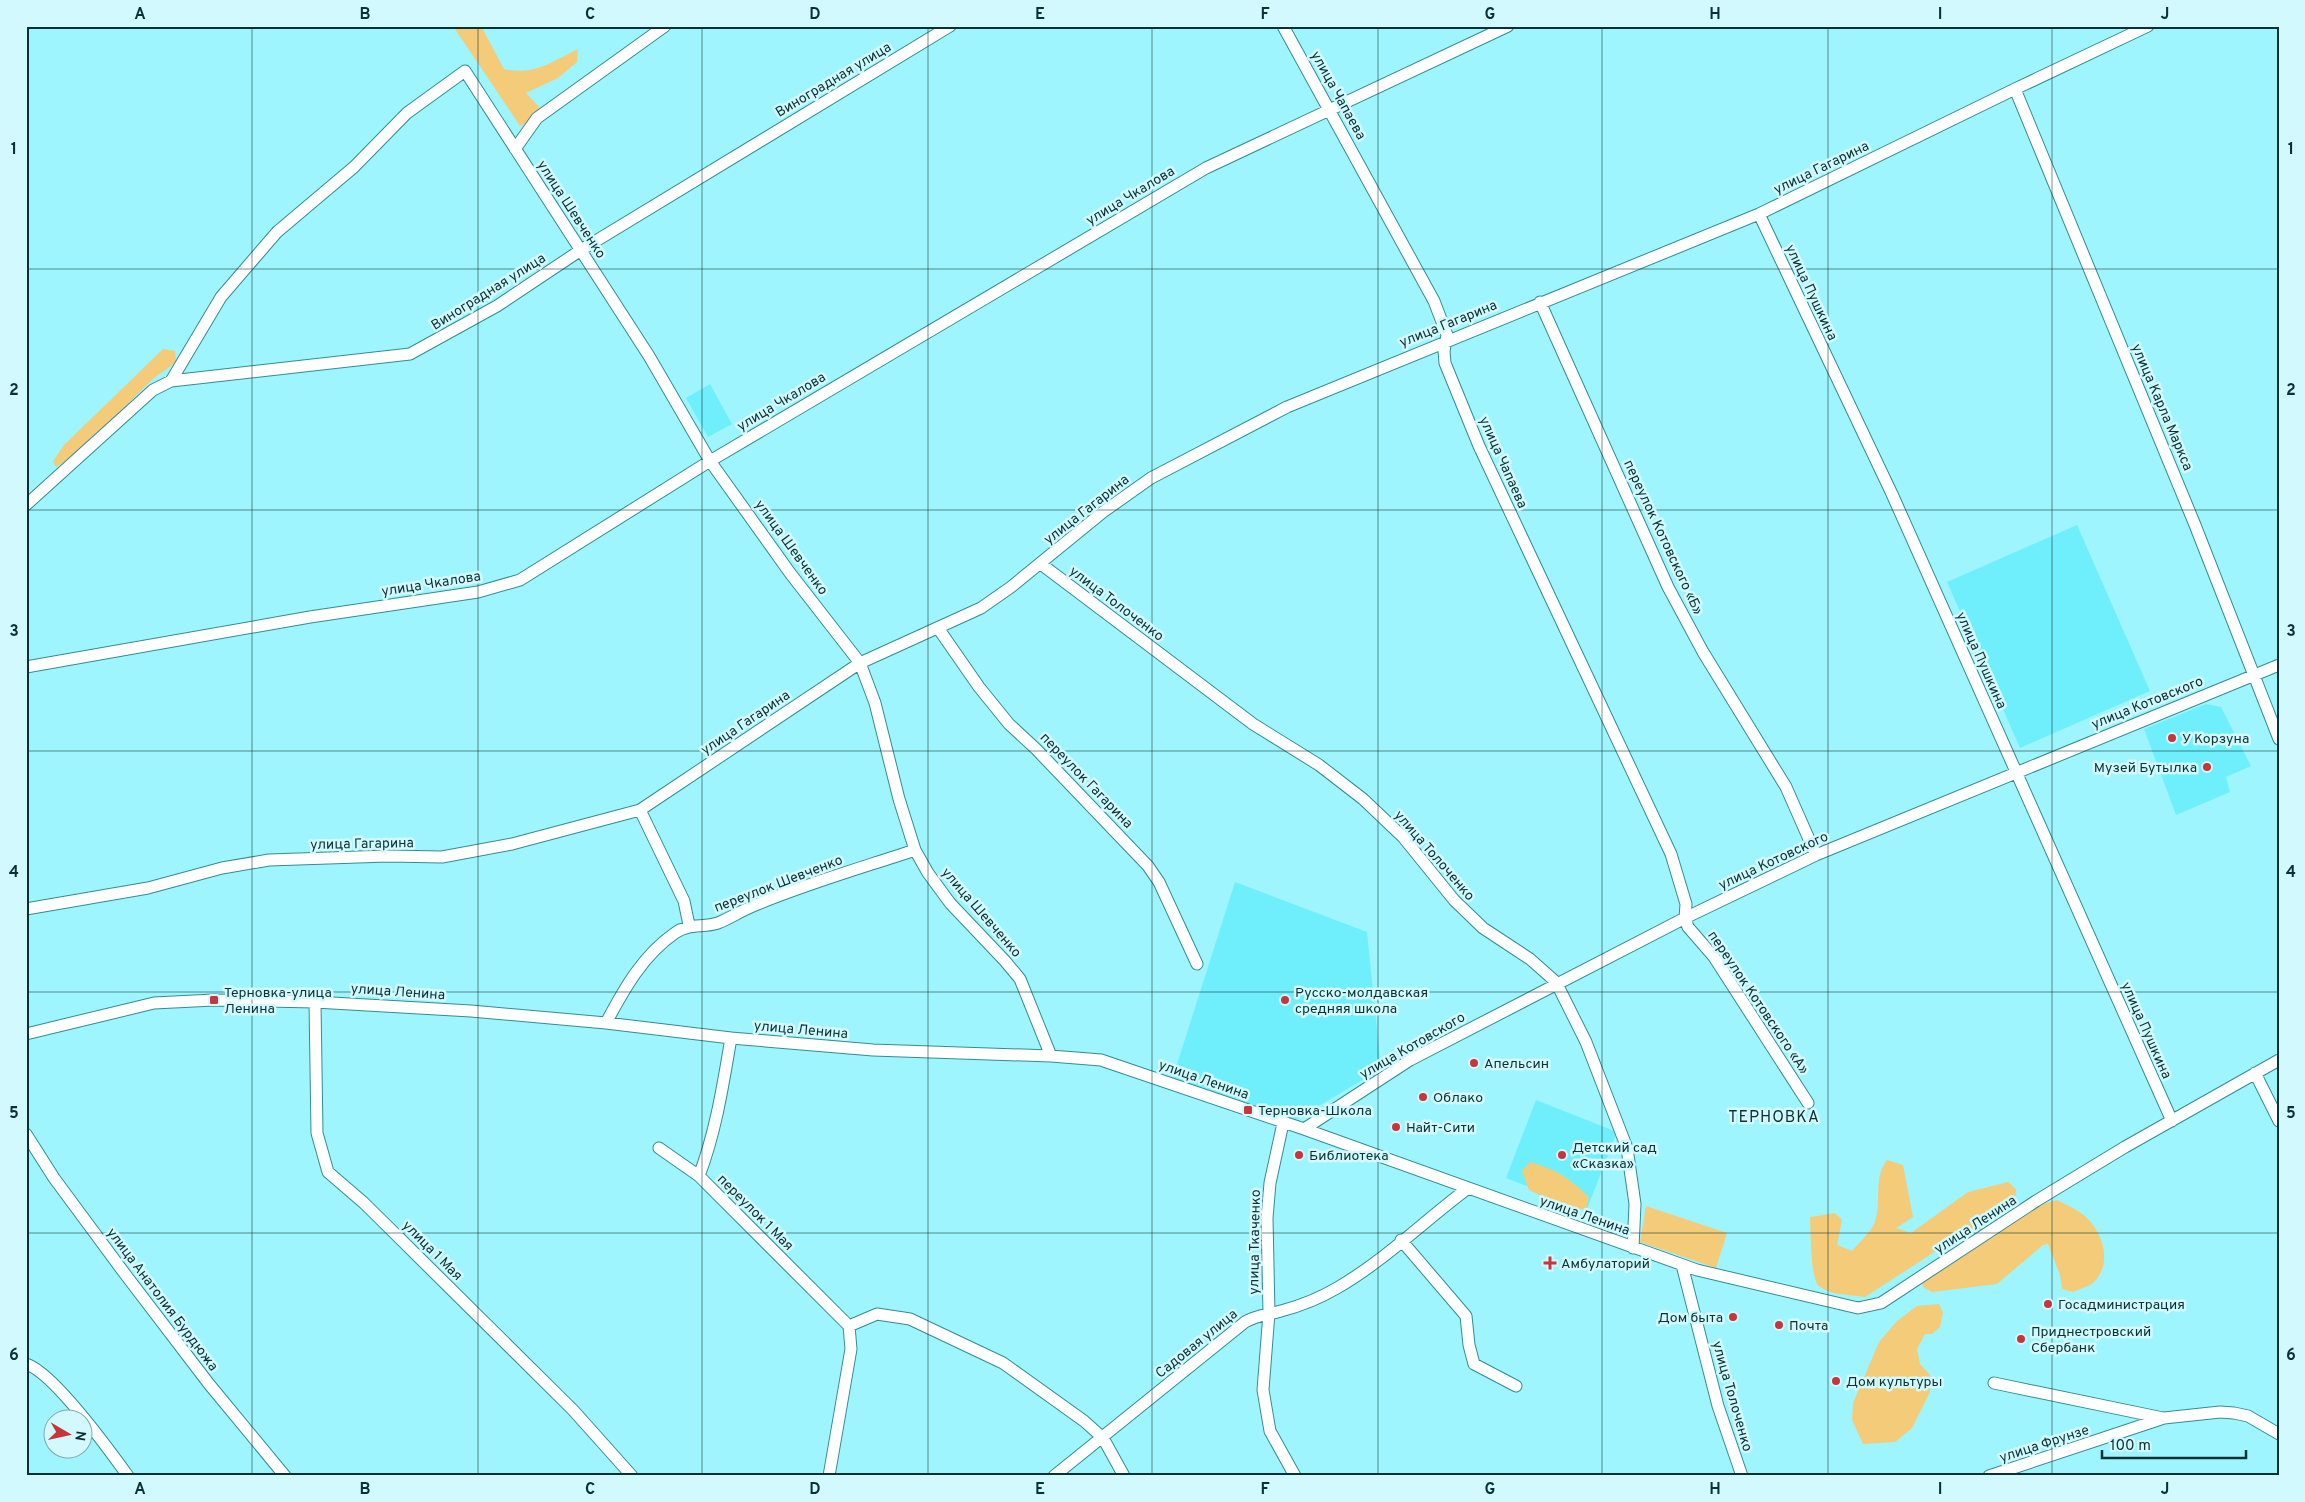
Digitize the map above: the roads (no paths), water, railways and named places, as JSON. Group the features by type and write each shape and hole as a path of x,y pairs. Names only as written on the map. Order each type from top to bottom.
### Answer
{"street":[{"path":"515,149 537,118 665,26"},
{"name":"Виноградная улица","path":"26,505 153,390 171,381 410,354 497,306 581,250 950,26"},
{"name":"улица Чапаева","path":"1283,26 1434,301 1445,328 1445,362 1479,446 1671,854 1686,904 1685,918"},
{"name":"улица Чкалова","path":"26,667 310,617 499,587 520,580 710,461 1206,168 1508,26"},
{"name":"улица Гагарина","path":"26,909 148,888 222,868 269,860 388,856 442,857 512,844 640,810 860,663 981,608 1040,564 1103,512 1151,478 1287,407 1759,214 2148,26"},
{"name":"улица Шевченко","path":"180,366 221,298 277,232 354,166 407,113 465,71 649,356 710,461 790,573 860,663 875,702 899,799 915,850 928,873 950,903 1006,961 1020,979 1051,1056"},
{"name":"улица Карла Маркса","path":"2015,89 2195,525 2279,739"},
{"name":"улица Пушкина","path":"1759,214 1892,494 2172,1121"},
{"name":"переулок Котовского «Б»","path":"1540,302 1668,587 1703,652 1786,787 1816,855"},
{"path":"171,381 180,366 194,379"},
{"name":"улица Толоченко","path":"1040,564 1253,724 1319,765 1363,799 1403,837 1454,900 1482,928 1530,959 1556,982 1586,1042 1628,1148 1635,1204 1633,1248"},
{"name":"переулок Гагарина","path":"938,628 978,687 1009,724 1036,749 1148,866 1159,882 1197,964"},
{"name":"улица Котовского","path":"1304,1129 1410,1060 1556,982 1816,855 2279,665"},
{"path":"606,1023 636,972 654,950 689,925 684,901 640,810"},
{"name":"переулок Шевченко","path":"689,925 703,926 718,922 752,906 915,850"},
{"name":"переулок Котовского «А»","path":"1685,918 1688,927 1714,956 1808,1103"},
{"name":"улица Ленина","path":"26,1034 154,1003 214,1000 315,1002 471,1011 606,1023 731,1038 873,1050 1051,1056 1101,1060 1304,1129 1682,1265 1824,1302 1858,1308 1873,1307 2036,1201 2279,1060"},
{"name":"улица 1 Мая","path":"315,1002 317,1133 328,1172 364,1203 573,1410 632,1476"},
{"name":"переулок 1 Мая","path":"731,1038 720,1107 709,1149 699,1176 849,1326"},
{"path":"2255,1073 2279,1121"},
{"name":"улица Ткаченко","path":"1283,1123 1270,1182 1267,1218 1269,1313 1263,1390 1270,1430 1295,1476"},
{"name":"улица Анатолия Бурдюжа","path":"26,1134 54,1178 209,1384 285,1476"},
{"path":"659,1148 699,1176"},
{"name":"Садовая улица","path":"1054,1476 1245,1322 1255,1316 1296,1307 1336,1289 1377,1262 1401,1240 1467,1188"},
{"path":"1401,1240 1466,1316 1469,1345 1474,1364 1516,1386"},
{"name":"улица Толоченко","path":"1682,1265 1718,1406 1742,1476"},
{"path":"829,1476 851,1349 849,1326 877,1314 910,1319 1003,1363 1103,1438 1124,1476"},
{"path":"26,1364 36,1368 56,1387 128,1476"},
{"path":"1994,1383 2164,1418"},
{"name":"улица Фрунзе","path":"1989,1476 2164,1418 2212,1412 2234,1413 2248,1416 2279,1434"}],"place":[{"name":"У Корзуна","path":"2172,738"},
{"name":"Музей Бутылка","path":"2207,767"},
{"name":"Терновка-улица Ленина","path":"214,1000"},
{"name":"Русско-молдавская средняя школа","path":"1285,1000"},
{"name":"Апельсин","path":"1474,1063"},
{"name":"Облако","path":"1423,1097"},
{"name":"Терновка-Школа","path":"1248,1110"},
{"name":"Найт-Сити","path":"1396,1127"},
{"name":"Библиотека","path":"1299,1155"},
{"name":"Детский сад «Сказка»","path":"1562,1155"},
{"name":"Амбулаторий","path":"1550,1263"},
{"name":"Госадминистрация","path":"2048,1304"},
{"name":"Дом быта","path":"1733,1317"},
{"name":"Почта","path":"1779,1325"},
{"name":"Приднестровский Сбербанк","path":"2021,1339"},
{"name":"Дом культуры","path":"1836,1381"}],"district":[{"name":"ТЕРНОВКА","path":"1774,1116"}]}
